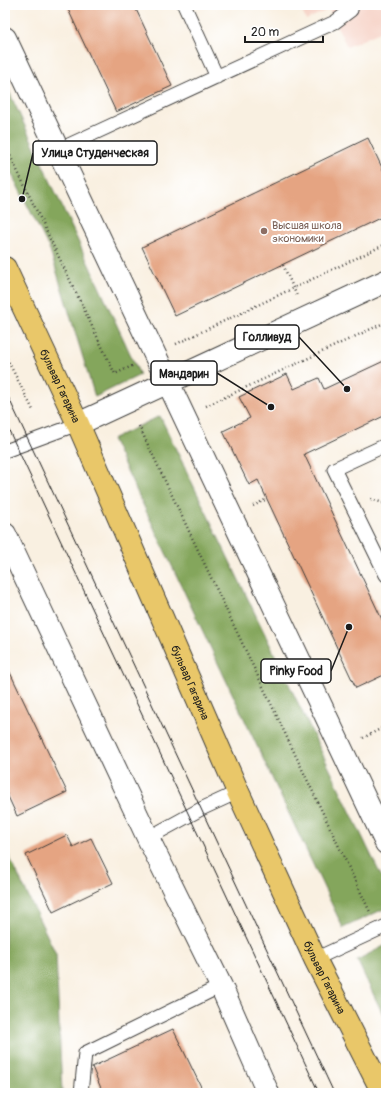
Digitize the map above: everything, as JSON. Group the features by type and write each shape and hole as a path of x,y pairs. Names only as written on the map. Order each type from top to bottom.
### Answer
{"main road":[{"name":"бульвар Гагарина","path":"5,268 78,424 238,792 315,959 383,1093"}],"street":[{"path":"5,38 386,843"},
{"path":"78,424 386,281"},
{"path":"5,534 148,838 221,986 268,1093"}],"lane":[{"path":"184,5 217,76"},
{"path":"58,150 335,22 351,10 352,5"},
{"path":"5,451 78,424"},
{"path":"386,445 334,469 386,575"},
{"path":"148,838 201,809 238,792"},
{"path":"315,959 386,926"},
{"path":"81,1093 85,1053 221,986"}],"path":[{"path":"5,145 115,374 386,244"},
{"path":"283,265 290,280"},
{"path":"184,417 386,322"},
{"path":"5,355 34,412"},
{"path":"139,426 372,915"},
{"path":"251,507 267,499"},
{"path":"360,739 386,726"}],"shaded area":[{"path":"299,5 386,5 386,29 347,47 329,9 306,20"}],"green space":[{"path":"5,83 140,375 95,397 50,250 5,161"},
{"path":"160,416 386,886 386,908 343,928 112,439"},
{"path":"5,848 56,954 62,1093 5,1093"},
{"path":"386,945 386,1021 357,960"}],"building":[{"path":"66,5 134,5 172,86 116,112"},
{"name":"Высшая школа экономики","path":"368,138 386,176 386,215 175,316 142,247"},
{"path":"386,360 386,415 304,454 386,628 386,674 356,688 258,480 249,485 223,431 250,418 239,397 287,374 294,389 319,378 324,389"},
{"path":"5,662 67,792 17,816 5,790"},
{"path":"67,835 73,847 91,838 113,883 53,912 26,855"},
{"path":"173,1029 204,1093 103,1093 92,1067"}],"tram line":[{"path":"5,390 334,1093"},
{"path":"5,422 319,1093"}],"place":[{"name":"Улица Студенческая","path":"22,199"},
{"name":"Высшая школа экономики","path":"264,231"},
{"name":"Голливуд","path":"347,389"},
{"name":"Мандарин","path":"271,407"},
{"name":"Pinky Food","path":"349,627"}]}
